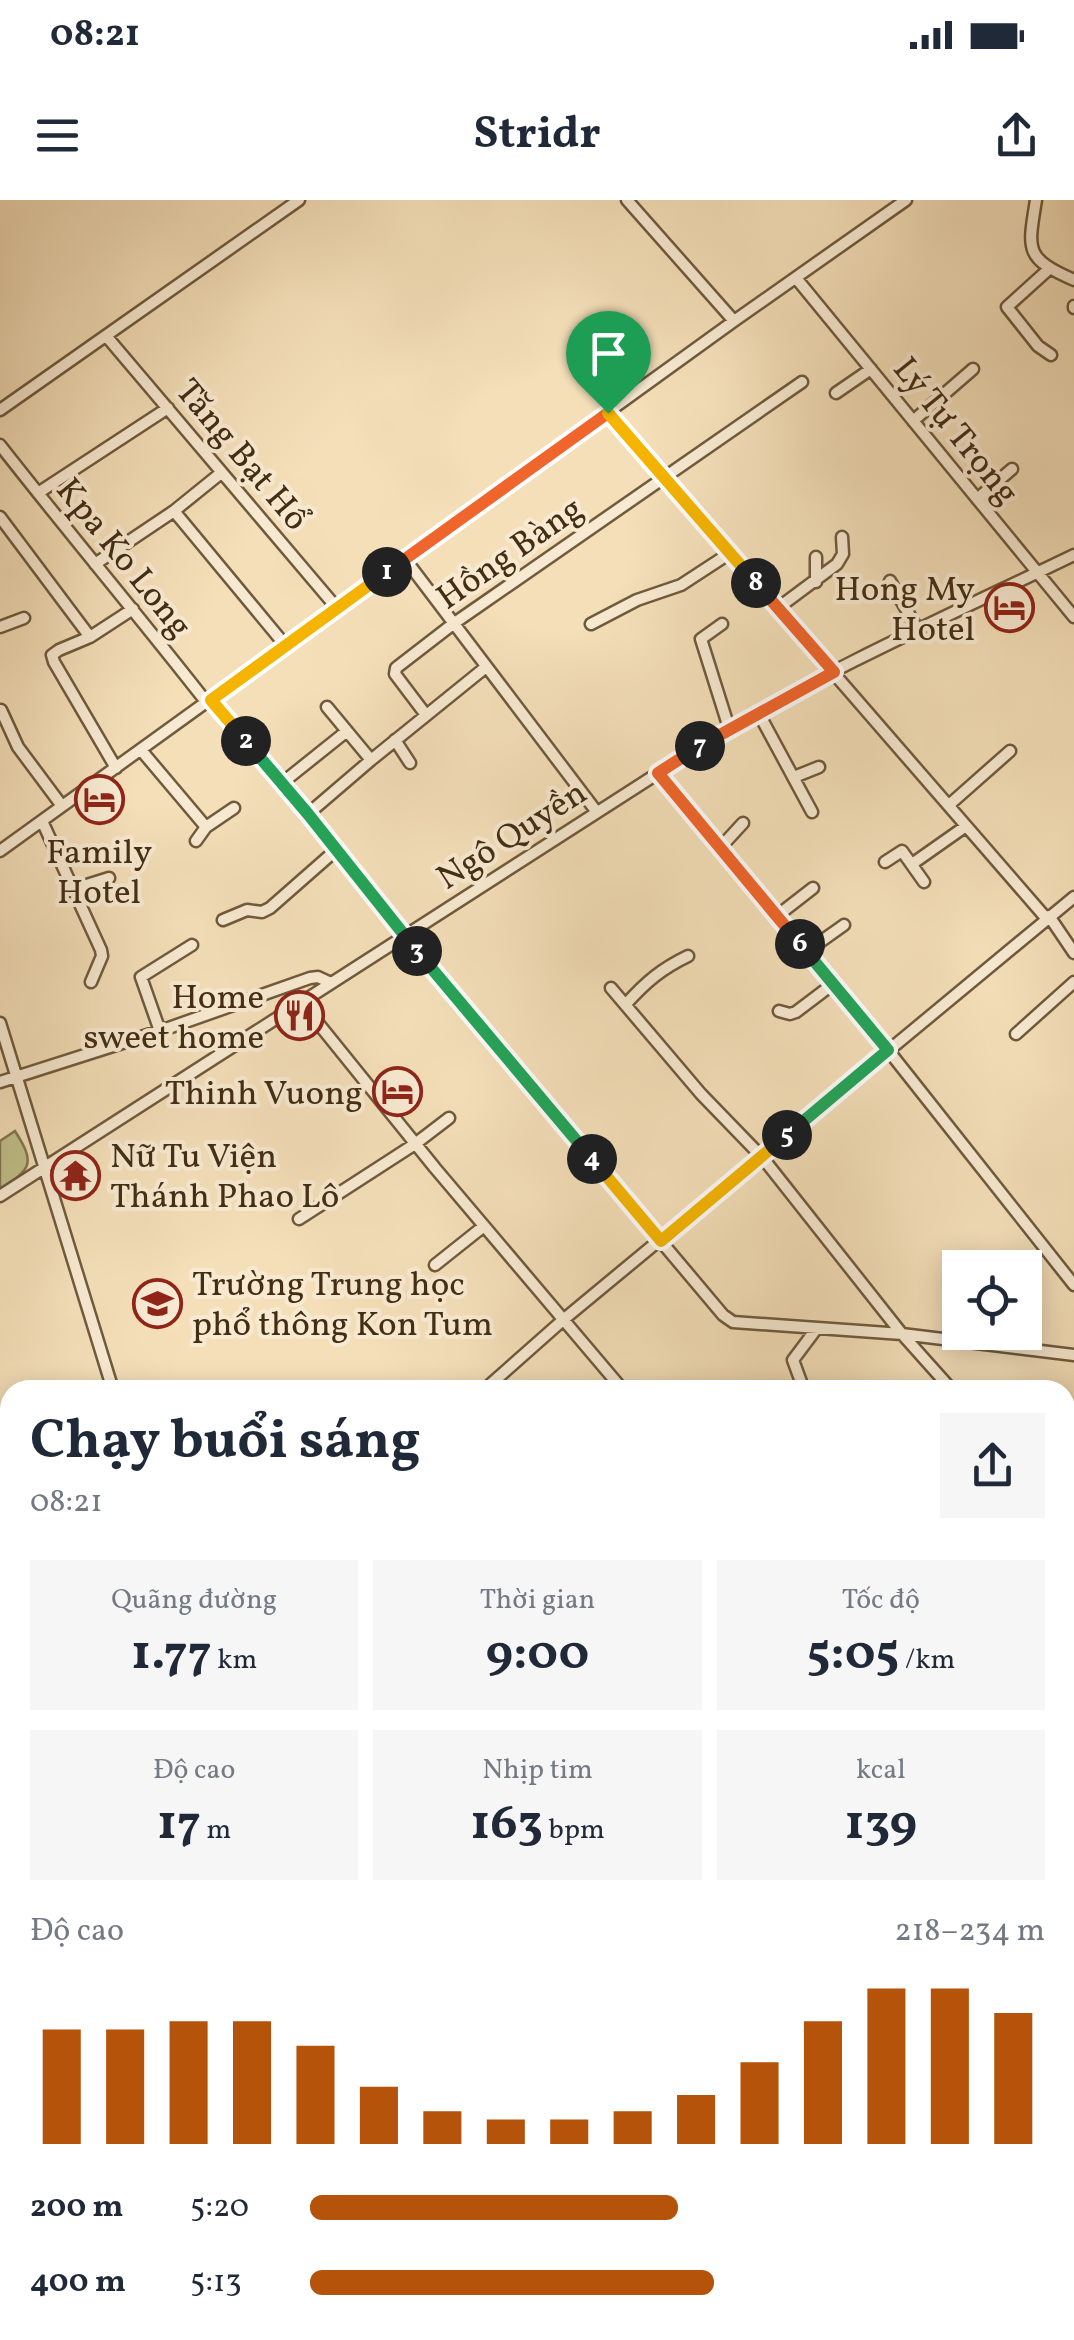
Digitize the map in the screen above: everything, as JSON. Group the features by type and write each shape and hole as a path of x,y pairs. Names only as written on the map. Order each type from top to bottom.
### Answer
{"street":[{"path":"626,200 734,320"},
{"path":"0,851 906,200"},
{"path":"1036,200 1030,242 1049,269 1074,280"},
{"path":"0,410 294,201"},
{"path":"1049,269 1006,307 1050,355"},
{"name":"Lý Tự Trọng","path":"796,278 1074,617"},
{"name":"Tăng Bạt Hổ","path":"107,336 336,608"},
{"path":"914,421 973,368"},
{"path":"836,393 871,369"},
{"name":"Hồng Bàng","path":"426,715 394,671 453,624 802,382"},
{"path":"38,493 168,408"},
{"path":"608,413 1047,917 1074,953"},
{"name":"Kpa Ko Long","path":"0,446 723,1316 734,1322 902,1334 1074,1355"},
{"path":"978,499 1012,470"},
{"path":"95,564 222,473"},
{"path":"174,511 285,646"},
{"path":"0,518 90,637"},
{"path":"778,608 837,564 843,554 842,537"},
{"path":"591,624 637,600 681,585 730,553"},
{"name":"Ngô Quyền","path":"0,1196 730,728 834,672 1074,555"},
{"path":"816,557 816,582"},
{"path":"405,559 596,811"},
{"path":"890,582 918,630"},
{"path":"116,768 52,655 134,609"},
{"path":"0,627 24,618"},
{"path":"722,624 701,639 730,728"},
{"path":"308,814 486,666"},
{"path":"327,707 370,760"},
{"path":"1,710 18,747 62,806"},
{"path":"758,712 812,812"},
{"path":"282,784 346,730"},
{"path":"395,740 410,763"},
{"path":"141,750 206,827"},
{"path":"949,805 1010,751"},
{"path":"794,778 819,767"},
{"path":"658,773 888,1050 1074,1285"},
{"path":"196,841 206,827 234,808"},
{"path":"42,821 101,950 91,982"},
{"path":"720,848 743,823"},
{"path":"912,864 966,826"},
{"path":"224,920 243,911 262,912 270,908 336,850"},
{"path":"885,862 902,851 924,882"},
{"path":"74,890 109,878"},
{"path":"776,916 813,888"},
{"path":"495,1380 1074,896"},
{"path":"806,952 844,925"},
{"path":"160,1031 141,977 192,945"},
{"path":"626,1004 665,967 688,956"},
{"path":"0,1082 310,978 331,983"},
{"path":"1016,1034 1074,982"},
{"path":"779,1011 796,1012 833,984"},
{"path":"611,988 702,1094 762,1156 902,1334 943,1380"},
{"path":"302,1002 415,1144 614,1380"},
{"path":"0,1022 110,1380"},
{"path":"299,1220 449,1118"},
{"path":"435,1265 484,1226"},
{"path":"800,1380 793,1360 817,1328"}],"shaded area":[{"path":"15,1131 26,1151 27,1165 0,1189 0,1141"}],"place":[{"name":"Hong My Hotel","path":"1010,608"},
{"name":"Family Hotel","path":"99,799"},
{"name":"Home sweet home","path":"299,1016"},
{"name":"Thinh Vuong","path":"398,1092"},
{"name":"Nữ Tu Viện Thánh Phao Lô","path":"75,1175"},
{"name":"Trường Trung học phổ thông Kon Tum","path":"157,1303"}],"route":[{"path":"608,413 834,672 730,728 658,773 888,1050 661,1241 211,700 608,413"}]}
